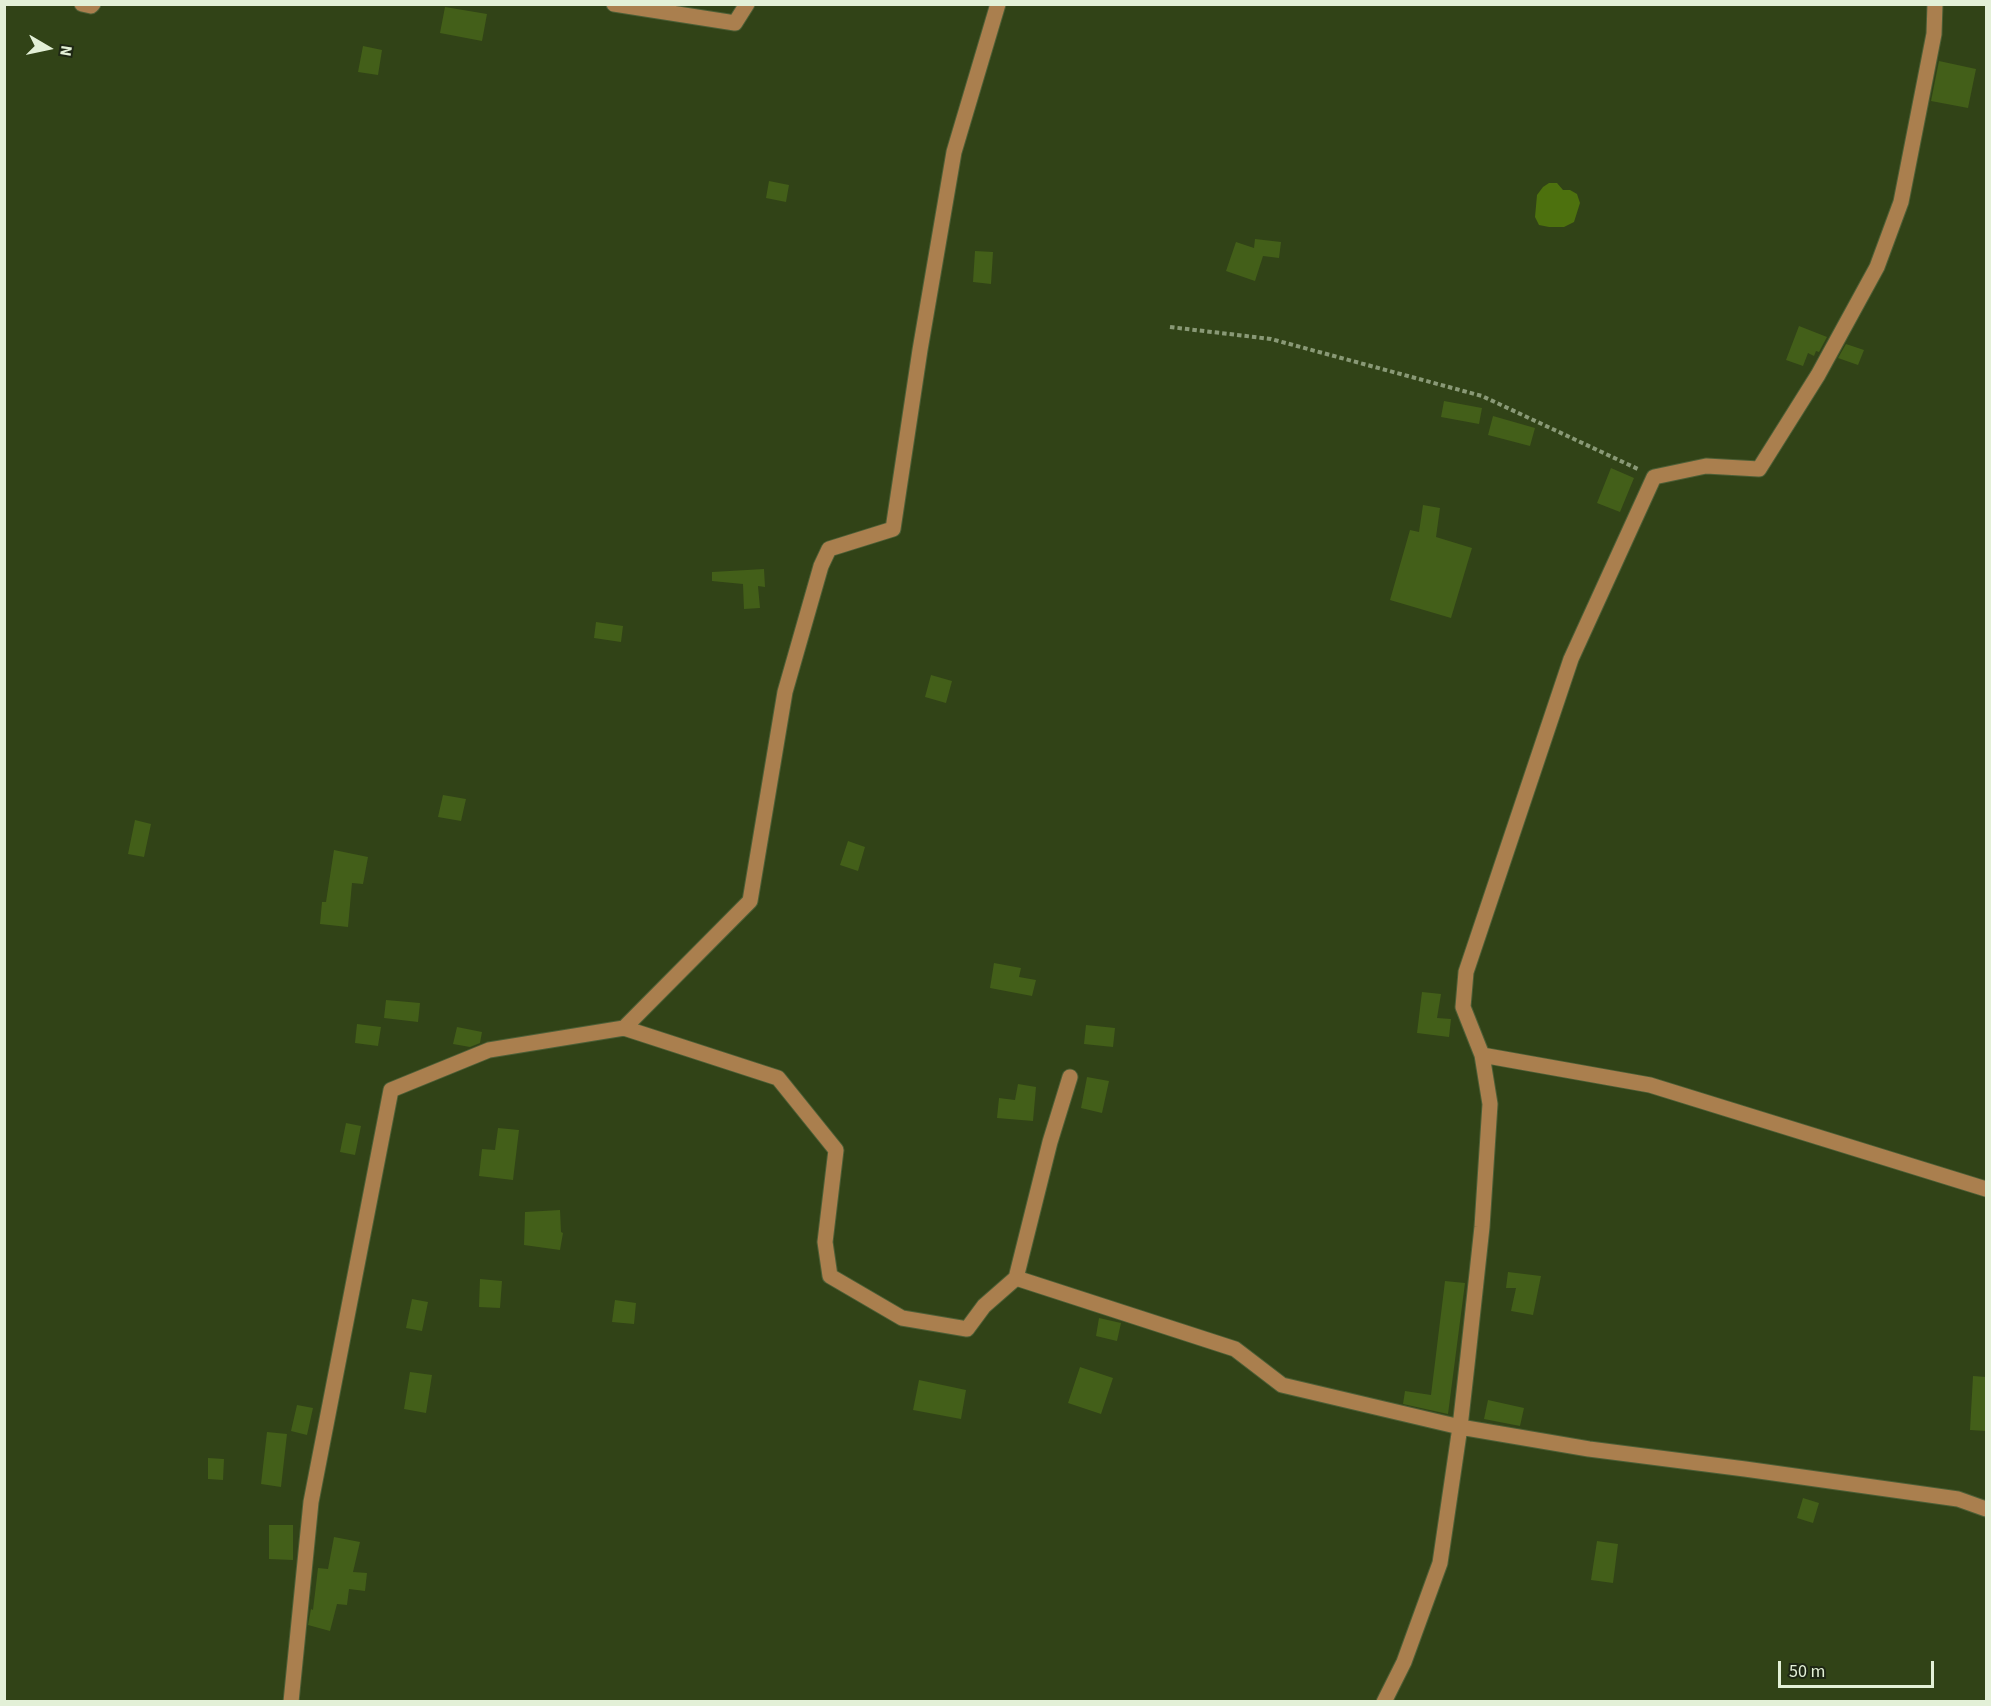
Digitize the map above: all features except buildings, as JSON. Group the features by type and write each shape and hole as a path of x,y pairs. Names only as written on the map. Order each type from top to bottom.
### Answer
{"street":[{"path":"82,4 91,6 93,4"},
{"path":"614,4 735,23 747,4"},
{"path":"624,1028 750,901 785,692 821,566 829,549 893,529 920,350 954,152 998,4"},
{"path":"1384,1701 1404,1662 1440,1563 1460,1427 1482,1227 1490,1104 1482,1055 1463,1007 1466,972 1571,659 1654,477 1706,466 1759,469 1818,375 1877,267 1901,202 1934,34 1935,4"},
{"path":"291,1701 311,1502 391,1089 489,1050 624,1028 778,1078 836,1150 825,1242 830,1276 902,1318 967,1329 984,1306 1016,1278 1050,1142 1070,1077"},
{"path":"1482,1055 1650,1085 1986,1189"},
{"path":"1016,1278 1235,1349 1282,1385 1460,1427 1589,1449 1958,1499 1986,1509"}],"path":[{"path":"1170,327 1271,339 1482,396 1654,477"}],"shaded area":[{"path":"1549,183 1557,183 1563,190 1570,190 1577,194 1580,203 1574,222 1564,227 1539,225 1535,217 1537,195"}]}
